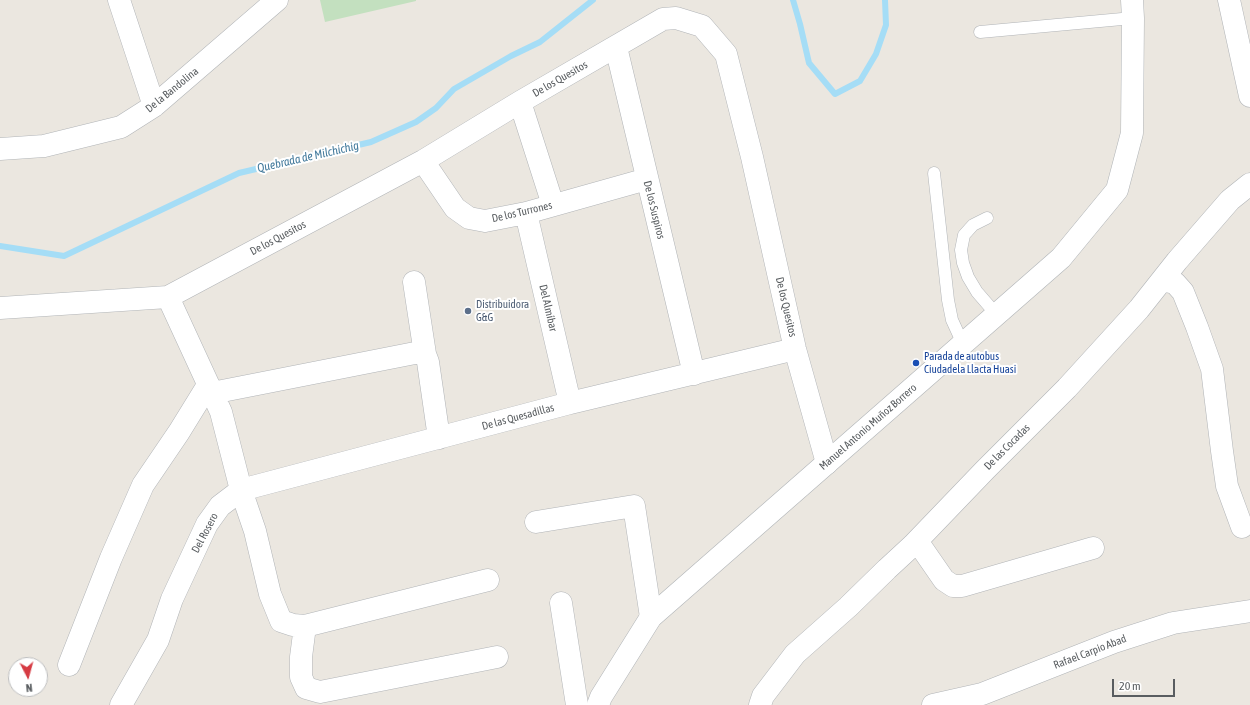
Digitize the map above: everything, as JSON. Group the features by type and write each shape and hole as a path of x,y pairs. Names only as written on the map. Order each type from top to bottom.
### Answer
{"street":[{"path":"119,0 154,106"},
{"name":"De la Bandolina","path":"0,149 44,146 121,127 154,106 277,0"},
{"path":"1229,0 1250,96"},
{"name":"Manuel Antonio Muñoz Borrero","path":"598,705 601,697 652,617 1061,258 1117,190 1132,133 1133,9"},
{"name":"De los Quesitos","path":"0,308 168,297 423,161 520,102 663,19 676,18 702,26 726,54 752,157 796,349 827,463"},
{"name":"De los Suspiros","path":"616,47 694,374"},
{"path":"520,102 553,205"},
{"name":"De los Turrones","path":"423,161 455,208 469,218 485,221 526,213 647,179"},
{"name":"De las Cocadas","path":"760,705 763,696 795,654 848,607 917,541 1067,388 1139,309 1230,200 1250,184"},
{"name":"Del Almíbar","path":"526,213 570,403"},
{"path":"1162,280 1175,283 1184,292 1212,369 1227,486 1242,527"},
{"path":"414,282 439,438"},
{"path":"168,297 220,412 241,490 255,531 270,594 281,621 293,625 305,626 488,580"},
{"name":"De las Quesadillas","path":"241,490 570,403 796,349"},
{"path":"69,665 111,558 142,485 210,389 420,352 425,354"},
{"name":"Del Rosero","path":"121,705 158,640 172,599 208,524 220,506 241,490"},
{"path":"536,522 634,506 652,617"},
{"path":"917,541 944,580 953,586 962,586 1093,548"},
{"path":"561,603 577,705"},
{"name":"Rafael Carpio Abad","path":"933,705 982,694 1114,642 1172,623 1250,611"},
{"path":"305,626 301,657 301,676 306,688 320,692 497,657"}],"lane":[{"path":"980,32 1133,9"},
{"path":"934,173 948,300 952,320 963,344"},
{"path":"987,218 973,225 964,235 960,250 968,277 977,292 996,314"}],"green space":[{"path":"320,0 416,0 416,1 325,22"}],"waterway":[{"name":"Quebrada de Milchichig","path":"0,246 64,256 239,173 371,142 416,122 436,108 454,89 511,56 540,42 593,0"},
{"name":"Quebrada de Milchichig","path":"793,0 809,63 835,94 860,81 876,54 886,25 885,0"}],"place":[{"name":"Distribuidora G&G","path":"468,311"},
{"name":"Parada de autobus Ciudadela Llacta Huasi","path":"916,363"}]}
